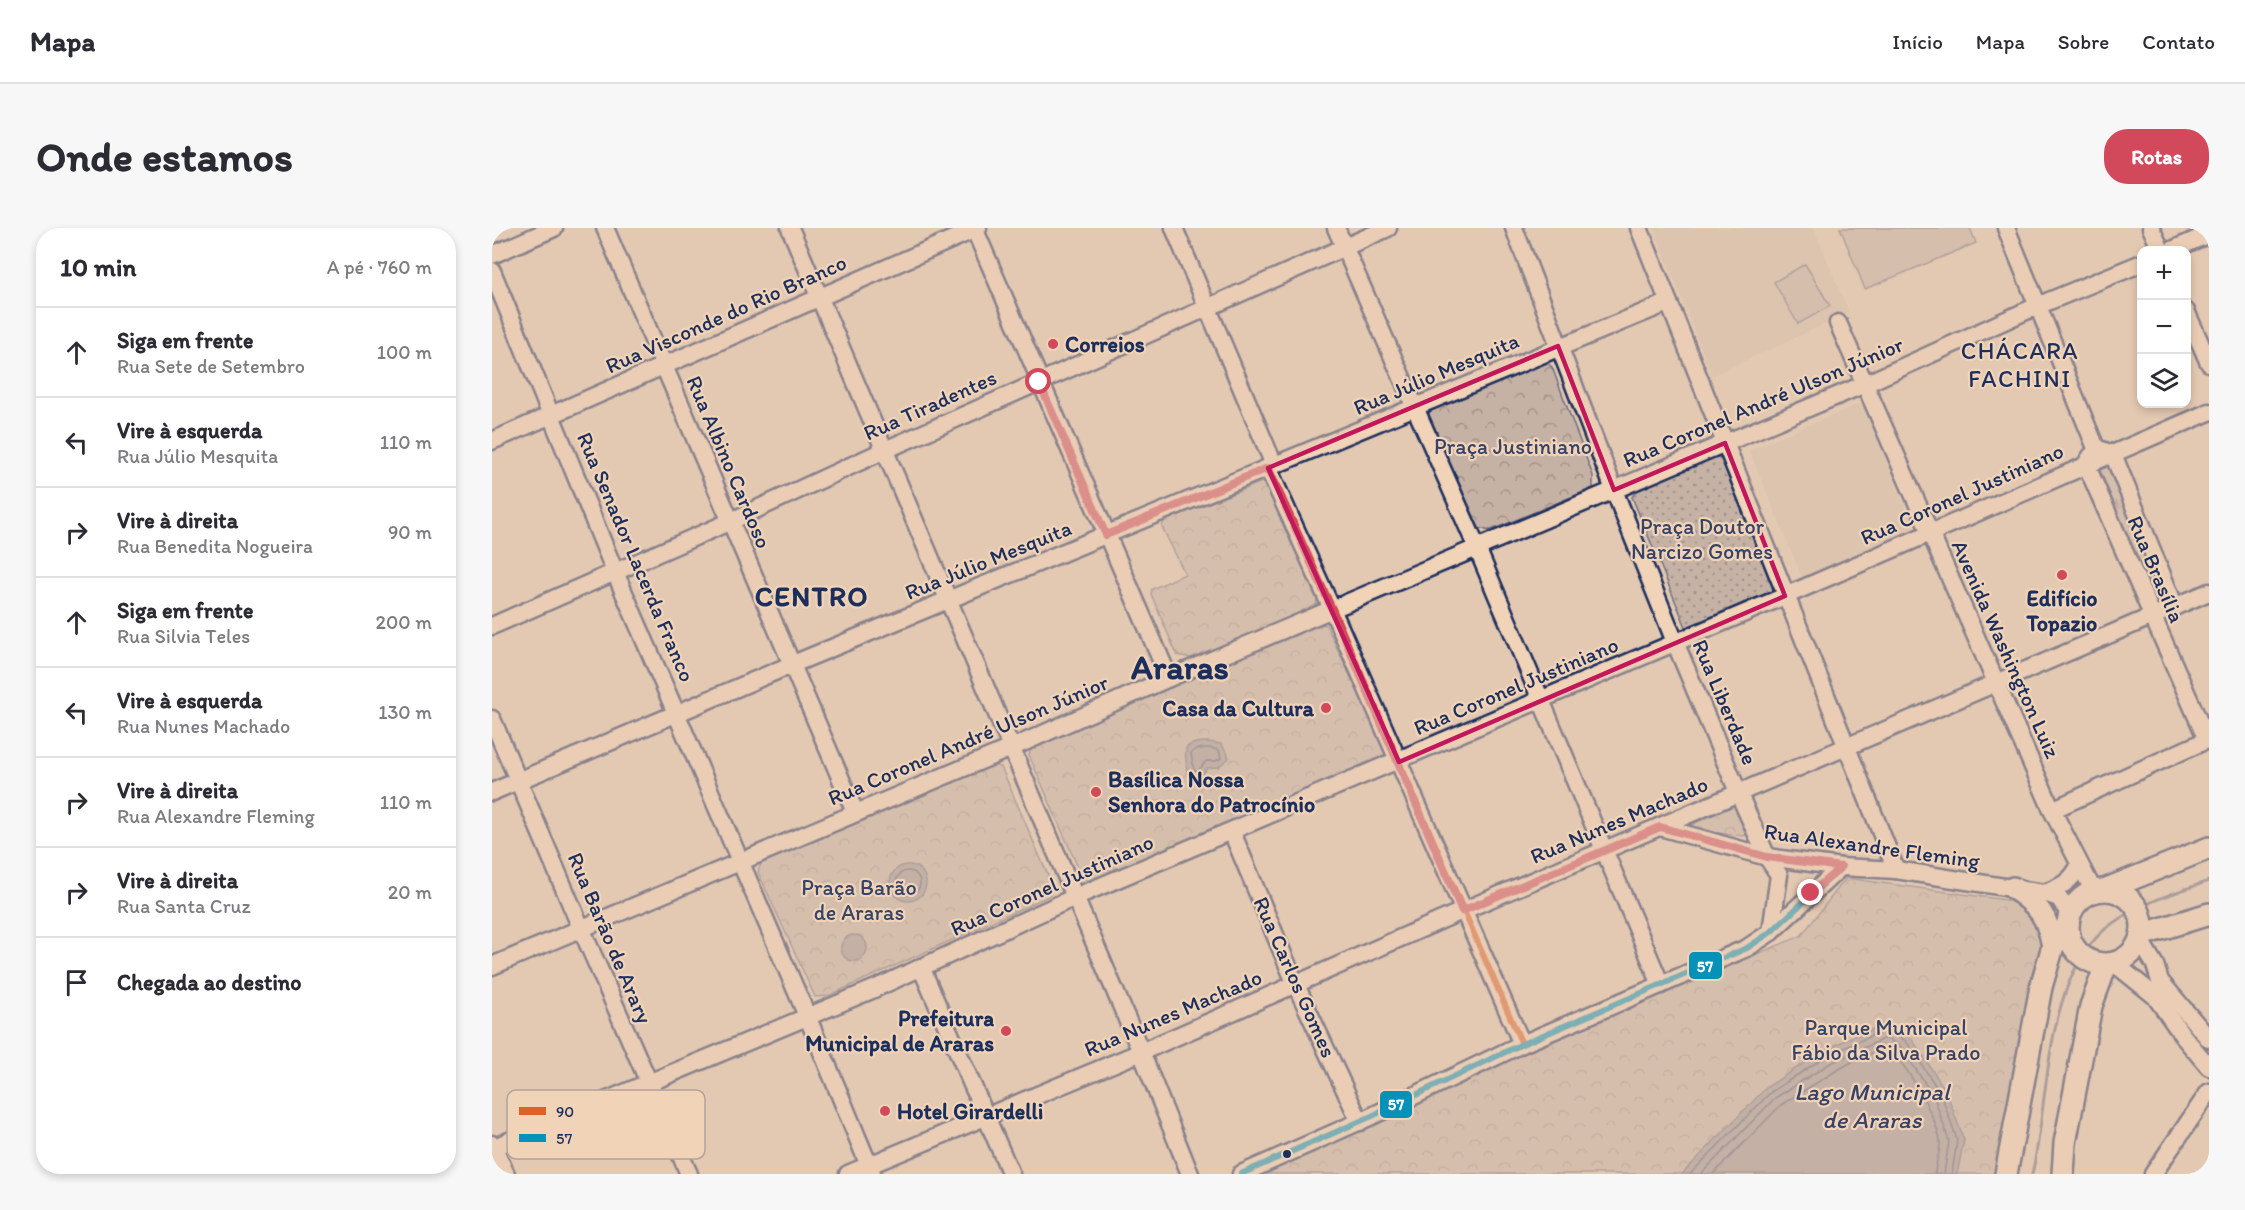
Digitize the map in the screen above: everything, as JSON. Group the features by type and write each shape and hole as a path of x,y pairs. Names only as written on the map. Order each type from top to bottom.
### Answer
{"main road":[{"path":"2006,1174 2041,987 2063,947 2069,919 2077,903 2099,891 2209,848"},
{"path":"2013,888 2030,899 2043,914 2063,947 2082,957 2104,964 2125,959 2134,951 2141,933 2139,913 2134,904 2125,896 2115,892 2099,891"},
{"path":"2141,933 2209,914"},
{"path":"2063,1174 2065,1143 2091,1006 2104,964"}],"street":[{"path":"492,255 554,228"},
{"name":"Rua Albino Cardoso","path":"605,228 855,812"},
{"path":"790,228 1141,1052 1190,1174"},
{"path":"976,228 1039,382 1169,678"},
{"name":"Rua Visconde do Rio Branco","path":"492,441 976,228"},
{"path":"1174,228 1271,466 1462,911 1522,1044"},
{"path":"1336,228 1477,548 1661,985"},
{"name":"Rua Tiradentes","path":"492,626 1388,228"},
{"name":"Rua Liberdade","path":"1514,228 1675,642 1767,857 1779,875 1772,932"},
{"path":"1639,228 1667,303 1896,870"},
{"path":"2006,228 2096,448 2113,454"},
{"path":"2151,228 2159,246"},
{"path":"2181,246 2209,234"},
{"name":"Rua Coronel André Ulson Júnior","path":"492,966 1011,748 1169,678 1865,384 2037,306 2137,265"},
{"name":"Rua Senador Lacerda Franco","path":"492,271 615,572 678,714 739,861"},
{"name":"Rua Júlio Mesquita","path":"492,792 793,664 1415,408 1558,346 1667,303"},
{"path":"2191,320 2209,363"},
{"name":"Avenida Washington Luiz","path":"1838,323 2052,810 2079,866 2099,891"},
{"name":"Rua Coronel Justiniano","path":"628,1090 808,1017 1075,897 1399,762 2209,412"},
{"path":"2086,464 2096,448"},
{"name":"Rua Brasília","path":"2113,454 2175,607"},
{"name":"Rua Brasília","path":"2086,464 2208,740"},
{"name":"Rua Nunes Machado","path":"848,1174 871,1169 986,1115 1141,1052 1738,792 2209,592"},
{"name":"Rua Barão de Arary","path":"492,719 652,1090"},
{"path":"2052,810 2208,740"},
{"name":"Rua Alexandre Fleming","path":"1660,827 1767,857 1841,867 1896,870 2044,893 2059,898 2069,919"},
{"name":"Rua Carlos Gomes","path":"1232,832 1296,985 1360,1122"},
{"path":"739,861 808,1017 871,1169"},
{"path":"2044,893 2067,883 2075,875 2079,866"},
{"path":"1241,1174 1360,1122 1522,1044 1747,948 1772,932 1841,867"},
{"path":"2141,933 2160,981 2209,1039"},
{"path":"2104,964 2155,996 2183,1036 2209,1067"},
{"path":"921,967 1011,1174"},
{"path":"2153,1174 2209,1092"},
{"name":"Rua Coronel Justiniano","path":"492,1146 507,1140"},
{"path":"492,1146 506,1174"},
{"name":"Rua Barão de Arary","path":"682,1159 689,1174"}],"highlighted area":[{"path":"1558,346 1614,490 1725,443 1785,596 1399,762 1268,468"}],"shaded area":[{"path":"1654,228 1814,228 1849,313 1712,376"},
{"path":"1862,403 1914,530 1802,577 1749,450"}],"green space":[{"path":"1840,228 1970,228 1976,243 1865,289"},
{"path":"1805,264 1830,306 1798,324 1774,282"},
{"name":"Praça Justiniano","path":"1546,362 1552,367 1593,476 1593,488 1489,531 1479,528 1429,415 1430,410"},
{"name":"Praça Doutor Narcizo Gomes","path":"1716,457 1722,460 1773,587 1771,593 1692,628 1686,627 1632,497 1636,491"},
{"path":"2108,464 2164,604 2155,607 2099,467"},
{"path":"1262,482 1268,486 1317,600 1316,605 1196,659 1177,655 1151,594 1152,589 1185,574 1162,527 1164,521"},
{"path":"1319,624 1326,625 1387,753 1385,760 1091,881 1083,879 1029,755 1032,747"},
{"name":"Praça Barão de Araras","path":"990,765 1001,767 1053,887 1049,896 828,996 815,997 758,872 762,860"},
{"path":"1735,805 1748,834 1744,836 1693,830 1691,825"},
{"name":"Parque Municipal Fábio da Silva Prado","path":"1846,878 2006,900 2028,908 2043,926 2042,943 1997,1174 1263,1174 1606,1016 1801,936"}],"water":[{"path":"1199,742 1221,744 1229,758 1218,767 1207,768 1200,778 1195,778 1187,773 1186,749"},
{"path":"908,865 921,870 926,883 921,896 908,901 895,896 890,883 895,870"},
{"path":"854,935 863,939 867,948 863,957 854,961 845,957 841,948 845,939"},
{"name":"Lago Municipal de Araras","path":"1879,1025 1892,1026 1910,1036 1946,1091 1964,1140 1957,1174 1682,1174 1767,1087 1822,1052"}],"waterway":[{"path":"2032,1174 2053,1039 2061,1004 2073,972 2090,945 2113,923 2147,904 2209,881"}],"transit line":[{"name":"90","path":"1268,468 1522,1044"},
{"name":"57","path":"1241,1174 1372,1116 1522,1044 1747,948 1771,932 1841,867"}],"place":[{"name":"Correios","path":"1053,344"},
{"name":"Edifício Topazio","path":"2062,575"},
{"name":"Casa da Cultura","path":"1326,708"},
{"name":"Basílica Nossa Senhora do Patrocínio","path":"1096,792"},
{"name":"Prefeitura Municipal de Araras","path":"1006,1031"},
{"name":"Hotel Girardelli","path":"885,1111"}],"district":[{"name":"CHÁCARA FACHINI","path":"2020,364"},
{"name":"CENTRO","path":"812,596"},
{"name":"Araras","path":"1180,667"}],"route":[{"path":"1039,382 1106,535 1268,468 1332,609 1462,911 1660,827 1767,857 1841,867 1811,893"}]}
